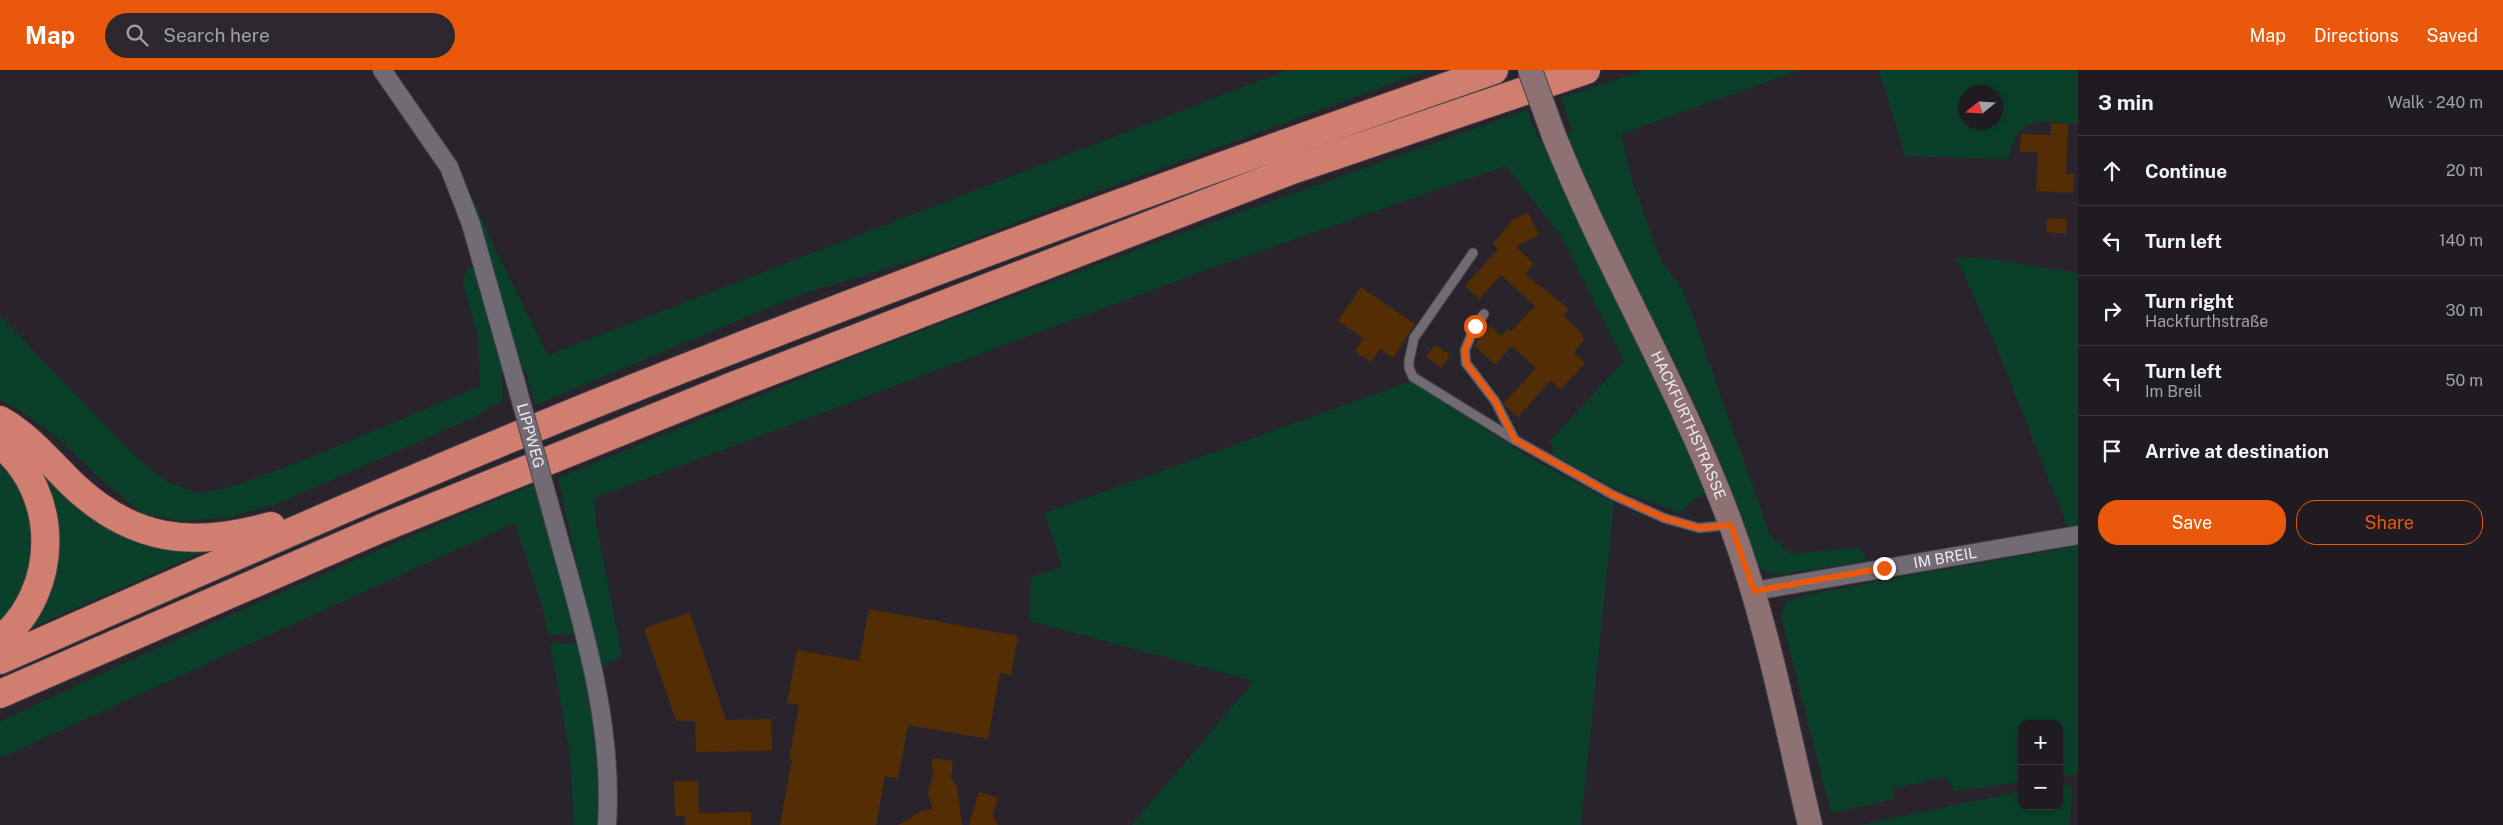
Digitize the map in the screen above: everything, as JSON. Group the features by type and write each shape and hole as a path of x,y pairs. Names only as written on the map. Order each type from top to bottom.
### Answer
{"highway":[{"path":"0,660 312,523 712,357 1286,142 1494,70"},
{"path":"0,694 382,528 733,386 1292,170 1586,70"},
{"path":"0,420 15,428 78,489 113,516 154,534 202,539 236,535 284,522 312,523"},
{"path":"0,444 15,459 32,483 45,521 46,555 40,580 29,607 16,626 0,640"}],"street":[{"name":"LIPPWEG","path":"382,70 449,167 471,224 588,648 608,770 607,825"},
{"name":"HACKFURTHSTRASSE","path":"1530,70 1573,183 1704,456 1731,525 1754,591 1810,825"},
{"name":"IM BREIL","path":"1754,591 2078,535"}],"lane":[{"path":"1473,253 1414,338 1409,368 1413,377 1515,440 1613,495 1664,518 1699,528 1731,525"},
{"path":"1484,314 1475,326 1465,350 1466,363 1495,401 1515,440"}],"green space":[{"path":"1287,70 1429,70 1061,205 935,254 802,294 535,405 526,371 521,371 471,195 502,264 548,355"},
{"path":"1645,70 1800,70 1621,134 1631,178 1661,261 1682,288 1770,535 1790,554 1859,548 1867,561 1778,575 1760,569 1709,435 1599,211 1567,134 1573,132 1561,98"},
{"path":"1879,70 2078,70 2078,125 2062,122 2044,122 2028,126 2021,130 2016,137 2007,159 1905,156"},
{"path":"1527,110 1539,141 1546,141 1682,434 1706,496 1696,497 1680,513 1614,488 1554,455 1550,441 1624,361 1561,236 1506,166 1209,269 594,498 596,524 622,656 600,668 558,478 881,346 1182,233"},
{"path":"1956,257 1990,259 2078,273 2078,526 2068,528 1992,336"},
{"path":"472,268 480,271 501,354 503,400 475,417 282,502 227,518 180,521 143,514 103,481 58,438 30,417 0,399 0,316 132,453 165,481 201,494 237,485 312,457 480,386 478,337 463,282 467,269"},
{"path":"1411,381 1532,459 1614,503 1581,825 1132,825 1254,681 1030,621 1031,577 1062,567 1045,513"},
{"path":"9,434 74,494 205,551 15,635 49,572"},
{"path":"0,454 30,496 36,569 0,626"},
{"path":"534,484 546,525 548,525 578,635 548,634 540,598 515,523 0,758 0,722 266,600"},
{"path":"2078,546 2078,774 2063,776 2063,720 2018,720 2018,783 1955,791 1946,777 1893,788 1894,799 1831,813 1781,615 1786,602 1802,596"},
{"path":"550,643 576,644 581,648 599,744 601,825 574,825 570,754"},
{"path":"2072,785 2070,825 1860,825 2018,792 2018,810 2063,810 2063,786"}],"building":[{"path":"2051,123 2068,124 2066,174 2074,174 2073,193 2036,191 2038,152 2020,152 2021,134 2051,135"},
{"path":"1528,212 1539,235 1516,247 1534,264 1525,274 1569,309 1563,315 1583,334 1581,336 1585,339 1574,352 1585,363 1561,390 1551,380 1518,417 1503,404 1536,368 1512,346 1495,365 1474,345 1491,326 1501,336 1508,329 1511,331 1535,306 1501,275 1479,299 1465,286 1498,249 1492,244 1511,223 1510,221"},
{"path":"2047,218 2067,219 2066,234 2046,232"},
{"path":"1361,287 1415,324 1393,358 1380,349 1371,362 1355,352 1363,338 1338,321"},
{"path":"1435,345 1450,355 1442,368 1426,357"},
{"path":"869,609 1018,636 1011,675 1000,673 988,739 908,725 898,779 885,776 876,825 780,825 792,759 789,759 799,705 787,703 797,650 859,661"},
{"path":"690,613 726,720 771,719 772,751 696,752 695,721 676,721 644,628"},
{"path":"933,758 953,761 951,777 957,787 962,825 898,825 922,811 933,809 928,793 934,771 931,770"},
{"path":"674,781 698,781 699,813 751,812 751,825 685,825 685,816 675,816"},
{"path":"979,792 998,798 993,815 998,825 969,825"}],"route":[{"path":"1475,326 1465,350 1466,363 1477,380 1495,401 1515,440 1613,495 1664,518 1699,528 1731,525 1754,591 1884,568"}]}
